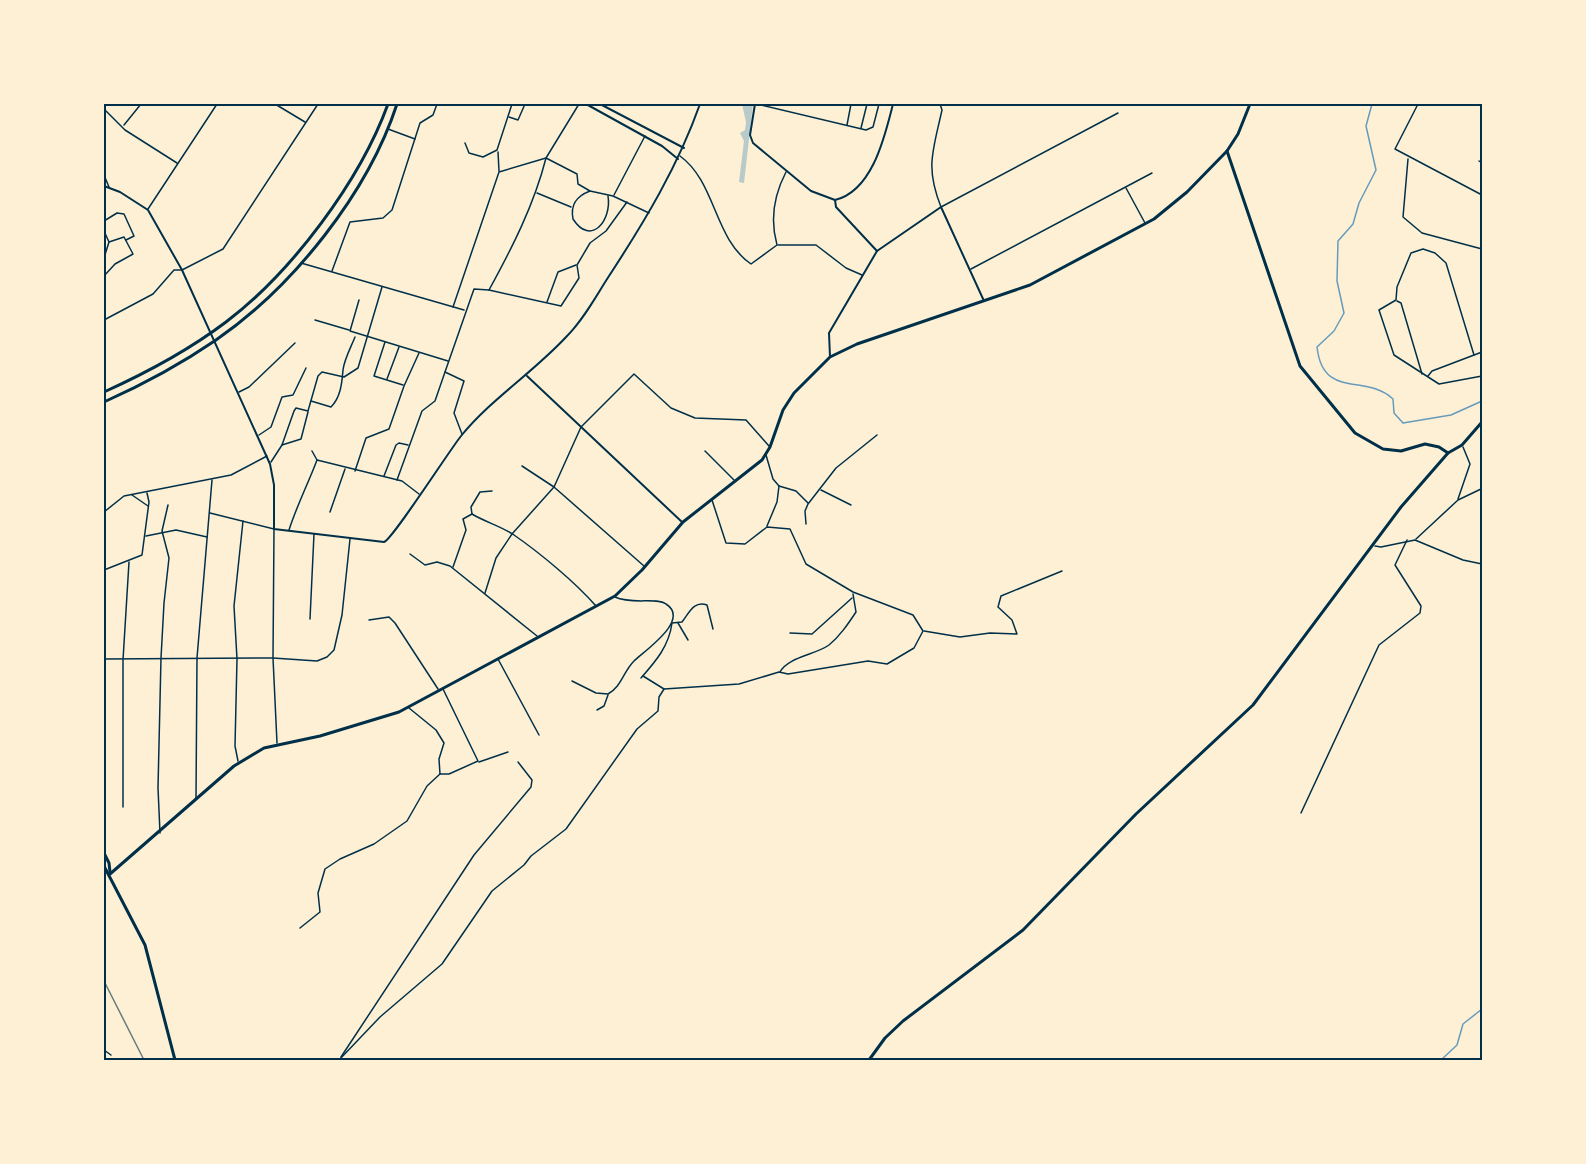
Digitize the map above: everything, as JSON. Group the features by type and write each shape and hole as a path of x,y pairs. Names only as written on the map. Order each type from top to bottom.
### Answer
{"main road":[{"path":"104,392 169,359 212,332 257,294 323,220 351,182 369,149 388,104"},
{"path":"104,402 173,366 216,340 263,301 301,262 358,186 397,104"},
{"path":"110,874 238,764 264,748 320,736 408,707 615,596 645,567 683,522 766,454 778,421 794,393 830,357 857,344 1030,285 1146,224 1187,192 1227,151 1250,104"},
{"path":"1227,151 1300,366 1355,433 1383,449 1401,451 1425,444 1439,447 1448,453"},
{"path":"869,1060 885,1038 903,1021 1023,930 1136,814 1253,705 1401,507 1448,453 1462,445 1482,422"},
{"path":"104,853 109,863 110,874"},
{"path":"104,866 146,945 175,1060"}],"street":[{"path":"124,126 141,104"},
{"path":"148,210 217,104"},
{"path":"275,104 305,122"},
{"path":"104,321 153,294 168,274 174,270 182,270 223,249 318,104"},
{"path":"332,271 350,222 383,218 392,210 420,123 433,116 437,104"},
{"path":"453,307 499,172 497,150 512,104"},
{"path":"508,117 518,120 525,104"},
{"path":"489,290 512,248 536,193 546,158 579,104"},
{"path":"586,104 645,136 697,170 727,234 746,261 754,264 777,245 816,245 846,268 862,275"},
{"path":"600,104 684,148"},
{"path":"210,513 274,529 375,543 389,541 419,494 462,435 527,376 579,323 650,213 684,148 700,104"},
{"path":"879,104 873,128 861,129 756,104 751,139 811,191 835,200 849,193 870,169 893,104"},
{"path":"847,126 851,104"},
{"path":"861,129 867,104"},
{"path":"940,104 942,110 930,167 932,183 984,301"},
{"path":"1418,104 1395,149 1408,158 1482,195"},
{"path":"104,109 124,126 125,130 178,164"},
{"path":"830,357 829,333 877,251 941,207 1118,113"},
{"path":"387,129 415,139"},
{"path":"613,196 645,136"},
{"path":"465,143 469,153 483,157 497,150"},
{"path":"499,172 546,158 577,174 578,184 590,191 613,196 650,213"},
{"path":"1408,158 1403,217 1422,233 1482,249"},
{"path":"777,245 774,234 775,193 786,171"},
{"path":"970,270 1152,173"},
{"path":"104,175 109,186"},
{"path":"104,186 109,186 148,210 182,270 216,340 270,464 273,485 273,658 277,744"},
{"path":"1125,188 1146,224"},
{"path":"590,191 578,197 573,207 573,219 579,226 588,230 598,229 609,214 608,195"},
{"path":"536,193 573,207"},
{"path":"835,200 836,207 877,251"},
{"path":"547,303 558,272 577,265 590,243 606,231 627,202"},
{"path":"104,221 117,213 124,214 134,236 126,240"},
{"path":"104,231 109,242 104,258"},
{"path":"104,276 115,264 132,256 123,237 109,242"},
{"path":"1396,300 1397,287 1411,253 1423,249 1435,253 1446,263 1474,355"},
{"path":"301,262 465,311"},
{"path":"397,480 422,411 435,401 465,311 476,288 558,306 564,303 579,278 577,265"},
{"path":"282,445 301,439 309,417 308,411 318,376 322,372 344,377 358,368 382,286"},
{"path":"350,331 359,300"},
{"path":"1396,300 1379,310 1394,356 1439,384 1482,376"},
{"path":"1396,300 1401,303 1422,374"},
{"path":"315,320 449,362"},
{"path":"311,401 331,407 336,403 344,377 343,371 355,337"},
{"path":"385,342 374,375 376,378 404,386"},
{"path":"239,392 249,387 295,343"},
{"path":"387,380 400,347"},
{"path":"1428,377 1432,371 1482,352"},
{"path":"355,471 366,438 389,429 404,386 419,353"},
{"path":"258,435 269,429 282,398 295,392 306,368"},
{"path":"445,372 464,381 454,413 462,435"},
{"path":"485,593 496,558 512,534 554,488 581,427 634,374 671,408 695,418 746,420 770,447"},
{"path":"527,376 683,522"},
{"path":"270,464 282,445 296,408 308,411"},
{"path":"806,524 805,511 808,504 836,468 877,435"},
{"path":"384,477 396,445 399,443 409,446"},
{"path":"1458,500 1470,465 1462,445"},
{"path":"312,451 317,460 397,480 419,494"},
{"path":"705,451 735,481"},
{"path":"766,454 773,479 779,486 795,491 808,504"},
{"path":"104,512 124,496 231,475 267,456"},
{"path":"289,530 300,497 307,487 317,460"},
{"path":"522,466 554,488 645,567"},
{"path":"330,513 346,468"},
{"path":"196,800 197,658 212,480"},
{"path":"1415,540 1458,500 1481,489 1482,485"},
{"path":"712,498 724,539 729,545 745,544 766,527 777,502 779,486"},
{"path":"820,490 851,505"},
{"path":"471,514 471,507 480,492 492,491"},
{"path":"104,570 129,562 141,555 149,506 147,492"},
{"path":"132,494 149,506"},
{"path":"160,833 158,788 161,658 169,558 162,531 168,505"},
{"path":"471,514 512,534 585,593 596,607"},
{"path":"453,568 466,530 463,519 471,514"},
{"path":"238,764 235,746 237,659 234,606 243,520"},
{"path":"766,527 790,530 806,564 853,592 913,615 923,631 960,638 990,633 1017,634 1012,620 998,607 1001,596 1062,572"},
{"path":"145,536 176,530 207,537"},
{"path":"310,619 314,533"},
{"path":"104,658 123,660 273,658 317,661 327,657 334,650 342,615 350,539"},
{"path":"1301,813 1379,645 1420,613 1420,606 1395,564 1407,540"},
{"path":"1374,545 1381,547 1415,540 1463,560 1482,564"},
{"path":"410,554 425,565 437,562 453,568 538,636"},
{"path":"123,807 123,660 129,562"},
{"path":"779,672 786,664 811,655 829,644 856,612 853,592"},
{"path":"615,596 632,603 660,601 668,604 672,610 672,623 665,645 656,663 642,677 664,689 739,684 779,672 788,674 868,661 887,664 914,648 923,631"},
{"path":"790,633 812,634 854,597"},
{"path":"672,623 678,623 692,608 703,604 709,607 709,618 713,629"},
{"path":"369,620 389,617 395,623 441,689 478,761"},
{"path":"572,681 596,693 608,694 619,687 634,661 652,648 672,623"},
{"path":"678,623 688,640"},
{"path":"498,658 539,735"},
{"path":"339,1060 380,1017 442,964 492,891 566,829 636,729 658,711 659,697 664,689"},
{"path":"597,710 604,706 608,694"},
{"path":"408,707 436,730 444,742 439,759 440,774"},
{"path":"300,928 320,912 318,893 325,869 340,859 374,844 406,821 427,786 440,774 449,774 478,761 508,752"},
{"path":"339,1060 474,855 531,787 532,780 518,762"},
{"path":"104,1050 111,1055"}],"shaded area":[{"path":"742,104 753,104 744,183 739,182 744,141 740,133 745,130 746,122"}],"waterway":[{"path":"1372,104 1366,126 1376,170 1359,203 1353,224 1338,241 1337,281 1344,313 1334,331 1317,347 1321,363 1327,374 1336,380 1370,387 1382,391 1393,399 1394,413 1403,423 1451,415 1482,401"},
{"path":"1441,1060 1457,1045 1463,1024 1482,1009"}],"railway":[{"path":"104,981 144,1060"}]}
